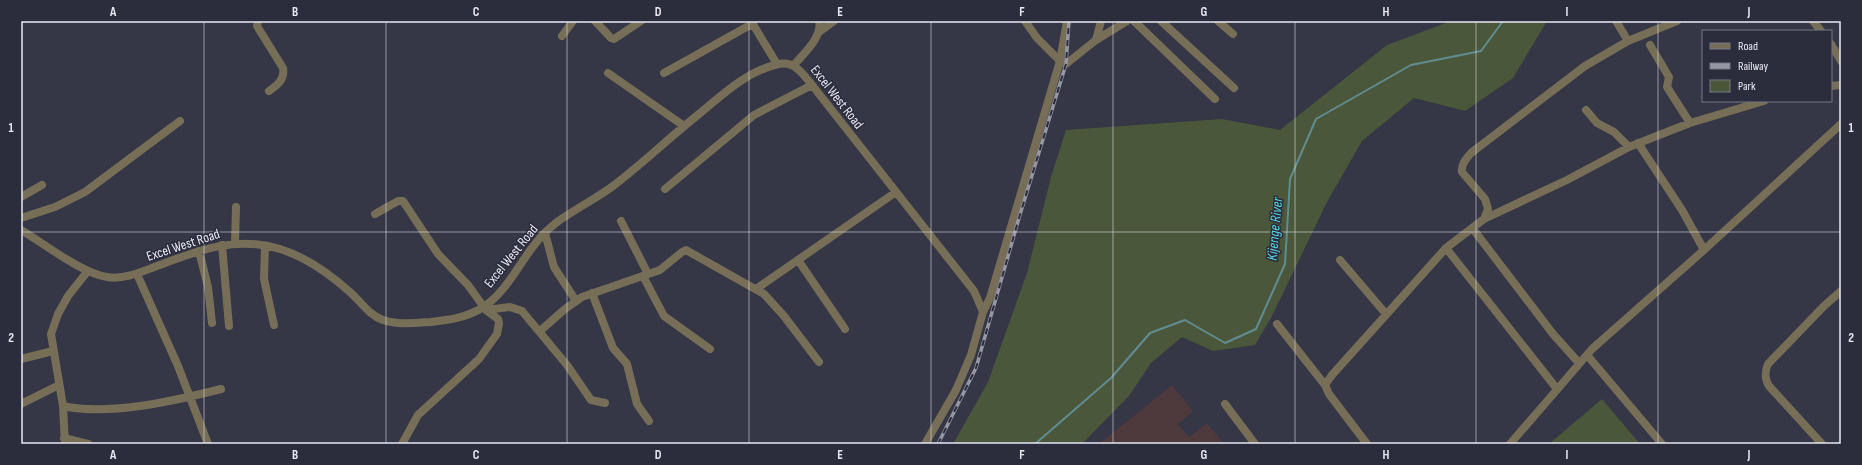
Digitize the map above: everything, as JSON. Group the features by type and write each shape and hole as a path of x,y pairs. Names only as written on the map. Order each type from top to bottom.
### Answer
{"street":[{"path":"258,21 257,26 283,68 284,73 283,79 268,92"},
{"path":"562,36 573,21"},
{"path":"595,21 610,38 614,39 636,22"},
{"path":"819,21 819,32"},
{"path":"793,66 819,32 834,21"},
{"path":"1025,21 1038,38 1063,62"},
{"path":"925,444 956,390 971,354 983,312 990,298 1063,62 1068,21"},
{"path":"1096,40 1101,21"},
{"path":"1063,62 1127,21"},
{"path":"1134,21 1215,99"},
{"path":"1161,21 1234,88"},
{"path":"1218,21 1233,34"},
{"path":"1616,21 1628,41"},
{"path":"1484,219 1488,209 1485,199 1462,172 1462,166 1471,153 1585,66 1628,41 1676,21"},
{"path":"1813,21 1820,30"},
{"path":"664,73 752,22 777,64"},
{"path":"1650,45 1669,77 1667,87 1690,123"},
{"path":"1832,46 1841,60"},
{"name":"Excel West Road","path":"21,230 87,272 108,278 137,274 199,251 222,245 234,243 279,249 319,268 346,289 369,312 383,320 411,323 442,321 485,308 501,290 529,251 545,233 564,218 610,188 684,126 739,83 760,70 777,64 793,66 800,71 812,85 974,291 983,312"},
{"path":"608,73 684,126"},
{"path":"664,189 754,115 812,85"},
{"path":"1325,385 1332,375 1446,248 1473,229 1484,219 1567,180 1638,143 1690,123 1752,103"},
{"path":"1586,110 1597,123 1614,132 1629,147"},
{"path":"21,218 56,207 90,189 180,121"},
{"path":"1510,444 1587,355 1841,124"},
{"path":"1638,143 1682,210 1704,250"},
{"path":"21,197 42,184"},
{"path":"756,289 896,192"},
{"path":"374,214 398,201 403,201 438,254 471,289 485,308 510,307 520,309 567,364 591,400 605,403"},
{"path":"234,243 236,207"},
{"path":"621,221 664,316 710,349"},
{"path":"1473,229 1552,334 1579,364"},
{"path":"545,233 554,267 576,301"},
{"path":"222,245 230,326"},
{"path":"265,246 264,279 274,325"},
{"path":"1446,248 1557,389"},
{"path":"540,331 557,315 576,301 592,293 664,268 686,250 756,289 782,314 819,362"},
{"path":"199,251 208,287 212,323"},
{"path":"798,260 845,329"},
{"path":"1340,260 1386,314"},
{"path":"87,272 68,296 58,314 51,334 63,406 65,441 88,444"},
{"path":"137,274 172,352 208,444"},
{"path":"1822,444 1770,386 1765,373 1768,364 1824,306 1841,291"},
{"path":"592,293 613,348 627,364 637,404 649,421"},
{"name":"Excel West Road","path":"402,444 418,415 475,363 496,336 499,321 485,308"},
{"path":"1277,324 1325,385 1329,394 1367,444"},
{"path":"21,359 53,351"},
{"path":"1587,355 1662,444"},
{"path":"21,404 59,385"},
{"path":"63,406 84,409 146,405 221,389"},
{"path":"1225,404 1255,444"}],"shaded area":[{"path":"1172,385 1193,411 1178,424 1189,437 1207,423 1224,444 1099,444"}],"green space":[{"path":"1451,21 1547,21 1513,78 1465,111 1414,98 1362,141 1327,202 1271,318 1255,345 1213,351 1182,337 1151,363 1129,396 1082,444 953,444 988,382 1027,273 1051,177 1066,130 1222,119 1280,130 1387,45"},
{"path":"1602,399 1640,444 1549,444"}],"waterway":[{"name":"Kijenge River","path":"1035,444 1111,378 1150,333 1185,320 1225,343 1256,329 1285,264 1290,179 1316,119 1411,65 1481,51 1503,21"}],"railway":[{"path":"938,444 976,368 1019,218 1066,64 1069,21"}]}
